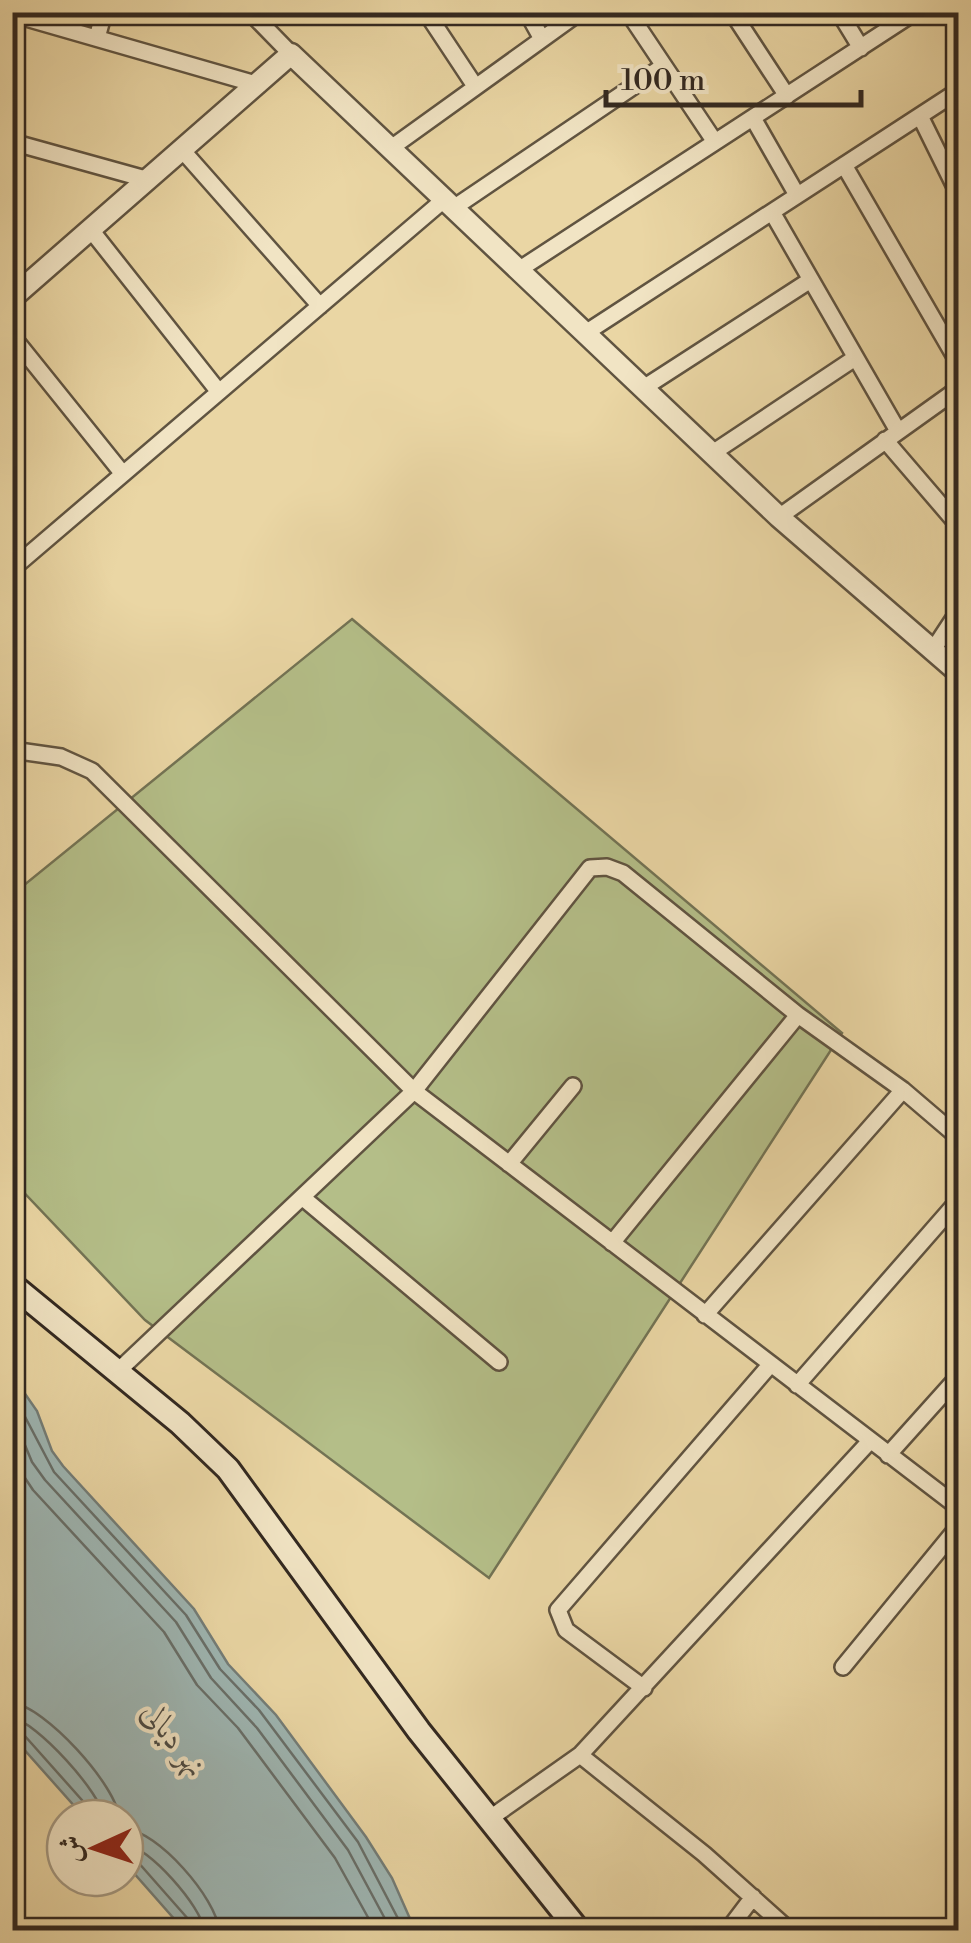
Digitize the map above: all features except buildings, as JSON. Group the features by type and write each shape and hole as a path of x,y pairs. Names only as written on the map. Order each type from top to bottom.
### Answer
{"main road":[{"path":"12,1285 189,1430 228,1469 489,1820 578,1930"}],"street":[{"path":"97,38 104,12"},
{"path":"250,12 779,517 958,672"},
{"path":"426,12 474,86"},
{"path":"527,12 542,39"},
{"path":"391,148 580,12"},
{"path":"628,12 714,142"},
{"path":"732,12 787,96"},
{"path":"839,12 861,48"},
{"path":"517,270 915,12"},
{"path":"12,14 259,85"},
{"path":"12,298 21,281 91,230 290,54"},
{"path":"16,559 450,203 662,67"},
{"path":"587,332 958,91"},
{"path":"920,116 958,193"},
{"path":"752,118 798,195"},
{"path":"12,142 148,180"},
{"path":"182,151 320,306"},
{"path":"844,165 958,362"},
{"path":"772,212 855,358 892,436 958,525"},
{"path":"91,230 219,392"},
{"path":"645,386 809,281"},
{"path":"12,336 123,474"},
{"path":"714,452 855,358"},
{"path":"779,517 958,389"},
{"path":"933,650 958,612"},
{"path":"12,750 61,757 92,771 414,1092 958,1507"},
{"path":"117,1372 414,1092 590,868 607,867 623,873 798,1015 903,1090 958,1137"},
{"path":"612,1243 798,1015"},
{"path":"509,1164 572,1086"},
{"path":"705,1315 903,1090"},
{"path":"302,1197 499,1362"},
{"path":"797,1385 958,1201"},
{"path":"644,1688 566,1630 558,1610 770,1365"},
{"path":"888,1455 958,1377"},
{"path":"489,1820 580,1755 870,1442"},
{"path":"843,1666 958,1526"},
{"path":"580,1755 789,1930"},
{"path":"728,1930 753,1897"}],"green space":[{"path":"352,619 842,1033 489,1578 145,1320 13,1181 13,894"}],"water":[{"name":"نهر ديالى","path":"12,1375 37,1411 52,1451 63,1466 194,1609 228,1664 276,1715 366,1837 392,1878 415,1930 184,1930 145,1886 145,1798 67,1798 13,1737"}]}
